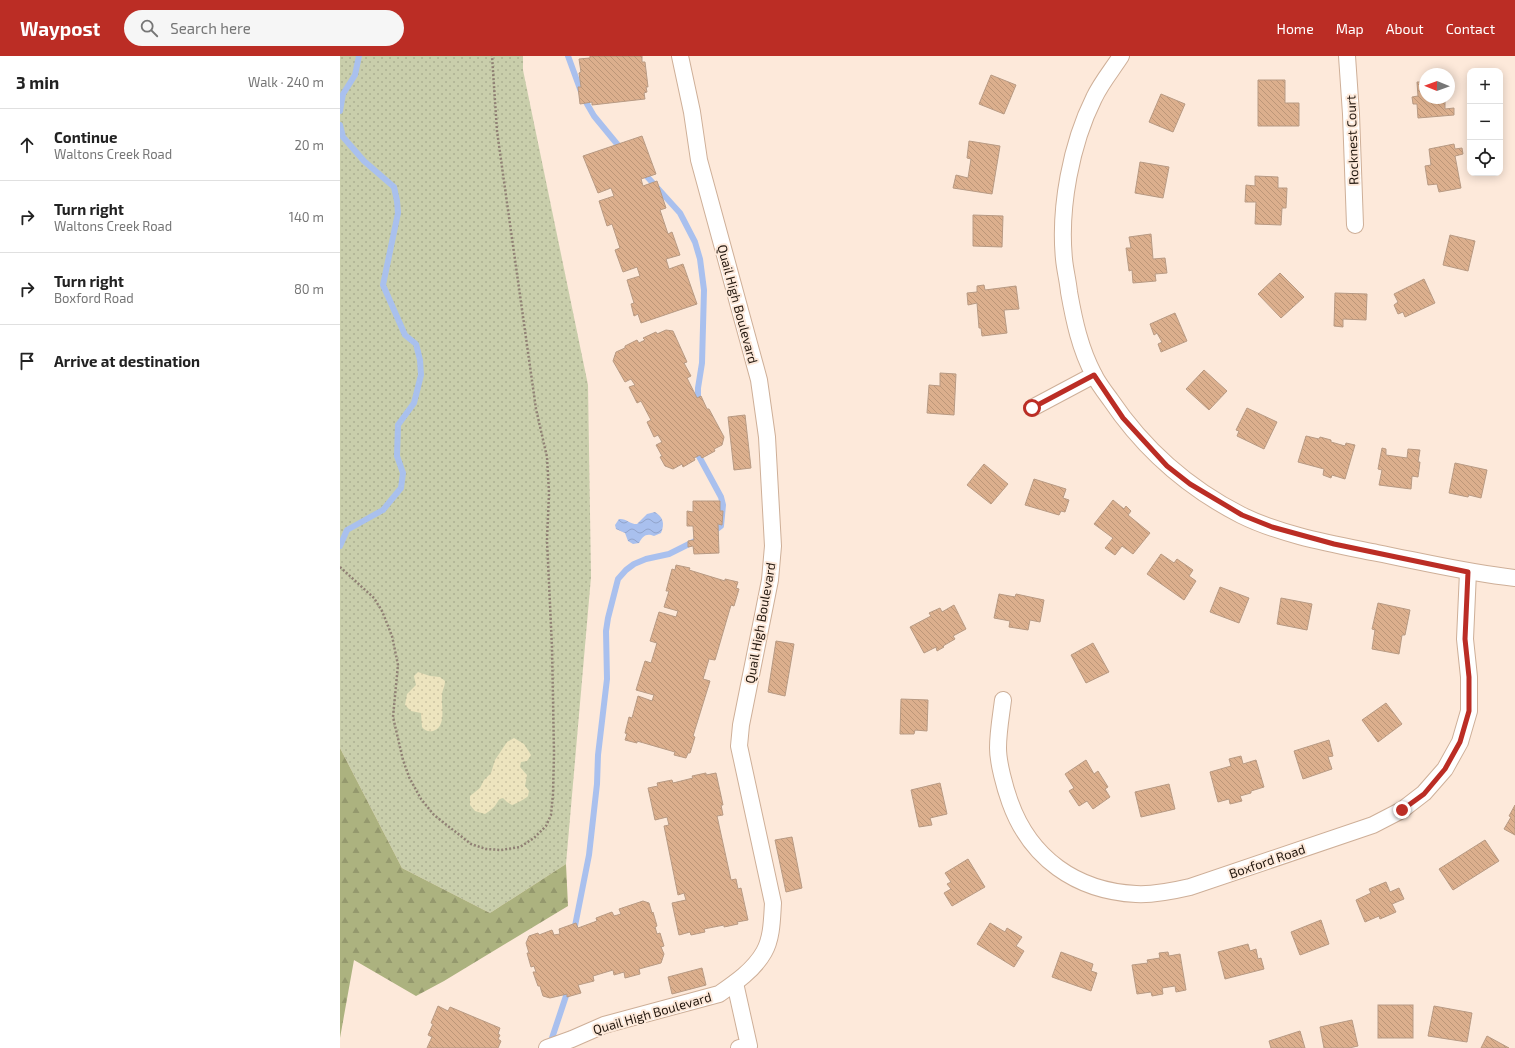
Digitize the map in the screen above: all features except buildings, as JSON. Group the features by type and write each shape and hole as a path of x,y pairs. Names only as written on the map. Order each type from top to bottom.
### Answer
{"street":[{"name":"Quail High Boulevard","path":"547,1048 574,1044 604,1025 719,994 735,983 756,964 765,951 771,928 773,903 740,746 741,724 770,580 773,546 768,437 759,380 699,160 692,112 680,56"},
{"path":"1121,56 1094,97 1083,124 1074,154 1068,182 1064,220 1064,258 1073,313 1080,341 1094,375 1123,418 1167,466 1190,484 1242,515 1279,529 1334,544 1468,572 1515,578"},
{"name":"Rocknest Court","path":"1347,56 1351,114 1354,225"},
{"path":"1032,408 1094,375"},
{"name":"Boxford Road","path":"1003,700 998,749 1006,789 1016,819 1032,844 1038,850 1065,873 1080,882 1104,890 1138,894 1164,892 1190,887 1373,825 1402,810 1424,794 1445,769 1460,742 1469,711 1469,677 1465,639 1468,572"},
{"path":"735,983 749,1046 739,1048"}],"path":[{"path":"340,567 374,598 382,611 392,636 398,665 398,680 393,717 403,760 409,778 421,799 434,815 471,844 486,849 501,850 520,847 534,838 546,826 550,815 553,794 554,754 552,647 547,540 549,493 547,457 536,409 497,131 492,56"}],"green space":[{"path":"340,56 523,56 523,70 588,385 591,577 566,864 490,913 402,868 340,748"},
{"path":"340,748 402,868 490,913 566,864 568,906 444,981 416,996 354,960 340,1038"}],"sand":[{"path":"418,672 430,676 440,677 445,681 442,694 442,721 437,729 433,731 427,731 422,727 421,713 411,711 405,705 407,694 416,685 414,676"},
{"path":"514,738 524,744 531,755 527,761 521,762 520,767 527,775 525,786 529,791 528,796 512,805 503,798 485,814 475,811 470,805 470,796 480,788 484,780 491,773 495,760 507,742"}],"water":[{"path":"655,512 660,516 662,521 663,526 661,533 654,536 645,536 639,543 633,544 628,541 625,533 616,529 615,525 619,519 624,519 637,524 647,514"}],"waterway":[{"path":"340,111 343,94 355,75 359,56"},
{"path":"568,56 583,97 594,116 622,150"},
{"path":"340,125 343,137 364,161 394,187 398,213 383,285 405,335 416,344 420,360 421,375 414,403 398,425 397,456 403,473 401,488 383,510 347,530 340,546"},
{"path":"642,171 680,213 695,242 700,259 704,290 702,363 698,388 698,404"},
{"path":"695,449 721,497 723,505 721,526 712,533"},
{"path":"574,931 589,855 597,784 598,755 607,679 606,631 618,579 634,564 646,559 669,554 695,541"},
{"path":"550,1044 569,987"}],"route":[{"path":"1032,408 1094,375 1123,418 1167,466 1190,484 1242,515 1272,527 1301,536 1468,572 1465,639 1469,677 1469,711 1460,742 1445,769 1424,794 1402,810"}]}
